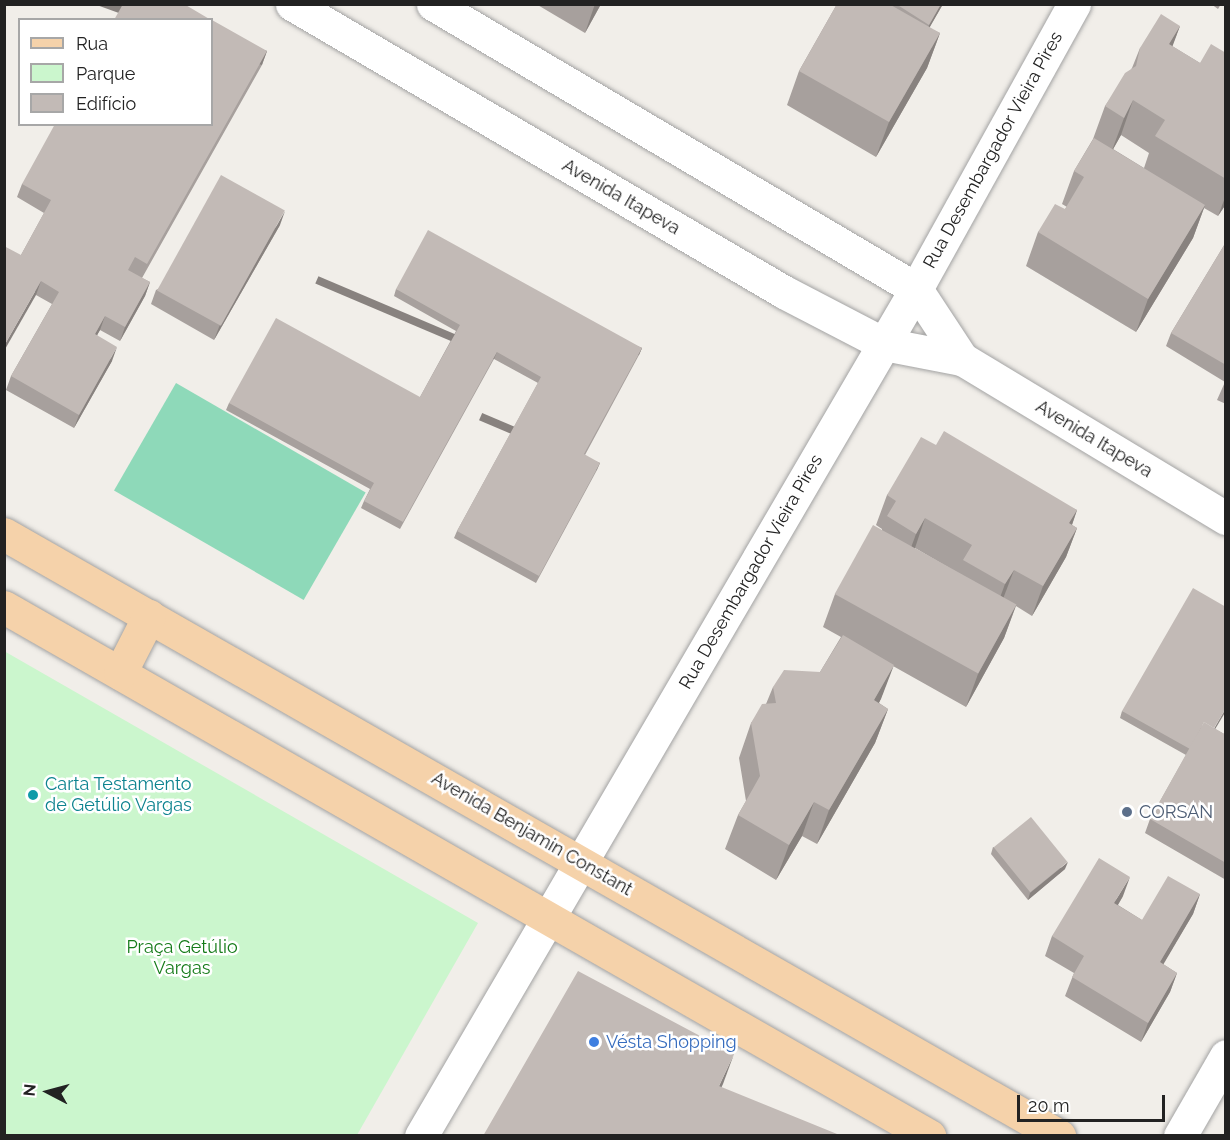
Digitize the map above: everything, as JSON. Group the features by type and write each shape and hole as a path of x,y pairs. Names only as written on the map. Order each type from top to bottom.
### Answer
{"main road":[{"name":"Avenida Benjamin Constant","path":"4,534 1059,1136"},
{"path":"4,607 929,1136"},
{"path":"120,673 149,616"}],"street":[{"name":"Avenida Itapeva","path":"292,4 784,292 884,344 962,359 1226,518"},
{"name":"Avenida Itapeva","path":"433,4 916,289 962,359"},
{"name":"Rua Desembargador Vieira Pires","path":"421,1136 916,289 1074,4"},
{"path":"1180,1136 1226,1056"}],"green space":[{"path":"176,383 366,492 304,600 114,490"},
{"name":"Praça Getúlio Vargas","path":"4,651 478,923 357,1135 5,1135"}],"building":[{"path":"123,4 184,4 208,18 115,18"},
{"path":"837,4 889,4 940,33 889,122 799,71"},
{"path":"896,4 941,4 929,25"},
{"path":"1161,14 1180,26 1169,44 1200,63 1211,44 1226,53 1226,179 1155,136 1165,120 1133,100 1124,118 1105,106 1125,73 1136,66 1140,48"},
{"path":"213,21 267,51 147,264 135,257 128,270 150,282 125,327 105,316 95,334 117,347 79,415 11,376 59,292 41,281 4,346 4,246 21,255 51,200 22,184 54,126 213,126"},
{"path":"1094,138 1205,205 1148,299 1038,232 1055,204 1065,209 1084,177 1074,171"},
{"path":"221,175 285,210 221,326 157,290"},
{"path":"428,230 642,348 584,454 600,463 539,576 457,531 541,377 497,352 403,522 364,501 374,483 229,403 276,318 420,397 460,325 396,289"},
{"path":"1226,242 1226,365 1171,333"},
{"path":"944,431 1077,510 1069,523 1077,528 1043,586 1014,570 1005,584 963,560 972,545 925,518 916,534 887,516 896,501 887,495 921,437 936,445"},
{"path":"873,525 1016,605 978,674 835,594"},
{"path":"1193,588 1226,607 1226,708 1214,728 1204,722 1190,749 1122,711"},
{"path":"843,635 894,665 874,700 888,709 829,810 814,802 789,845 738,815 760,776 751,723 762,704 776,703 773,687 784,670 820,672"},
{"path":"1204,722 1226,735 1226,863 1150,819"},
{"path":"1031,817 1068,862 1030,892 994,847"},
{"path":"1099,858 1130,877 1114,903 1142,920 1168,876 1200,894 1160,962 1177,973 1148,1023 1072,977 1084,956 1052,936"},
{"name":"Vésta Shopping","path":"578,971 734,1054 719,1086 842,1136 483,1136"}],"place":[{"name":"Carta Testamento de Getúlio Vargas","path":"33,795"},
{"name":"CORSAN","path":"1127,812"},
{"name":"Vésta Shopping","path":"594,1042"}]}
